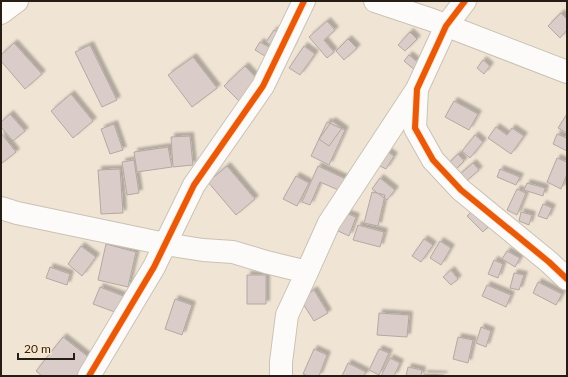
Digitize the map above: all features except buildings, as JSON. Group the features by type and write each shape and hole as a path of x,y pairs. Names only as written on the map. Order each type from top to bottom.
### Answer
{"street":[{"path":"1,13 17,1"},
{"path":"89,376 154,268 194,185 263,86 304,1"},
{"path":"375,1 567,72"},
{"path":"280,376 287,315 329,223 417,89 446,26 465,1"},
{"path":"417,89 415,128 433,160 461,190 549,262 567,279"},
{"path":"1,208 17,214 165,244 203,250 233,252 307,272"}],"cycle path":[{"path":"89,376 154,267 194,185 263,86 304,1"},
{"path":"465,1 446,26 417,89 415,128 433,160 461,190 549,262 567,279"}]}
